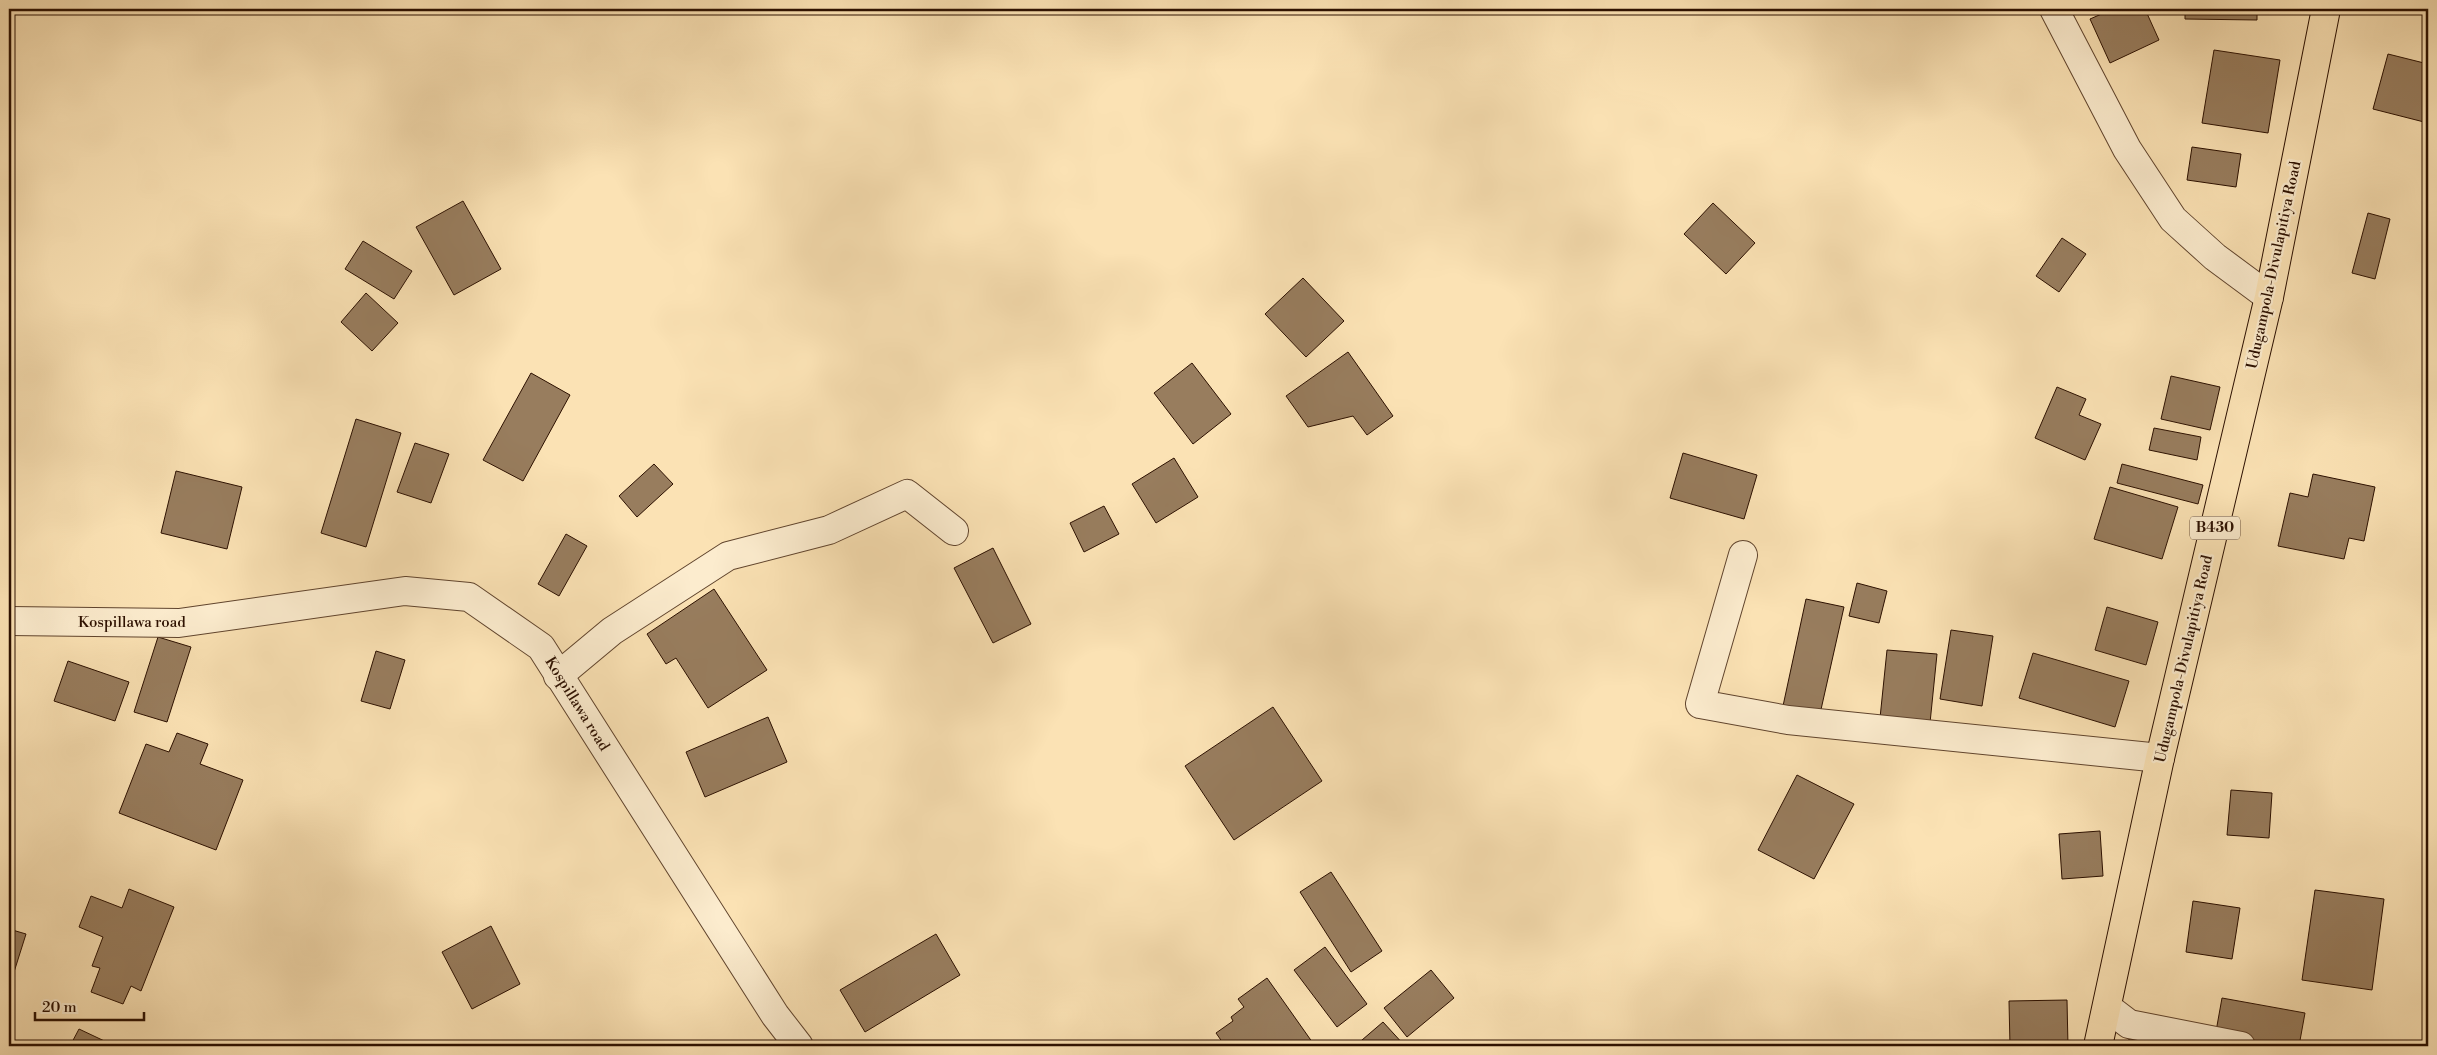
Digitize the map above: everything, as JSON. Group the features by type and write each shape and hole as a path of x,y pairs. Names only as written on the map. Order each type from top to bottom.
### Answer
{"main road":[{"name":"Udugampola-Divulapitiya Road","path":"2098,1046 2108,1008 2160,758 2269,297 2326,9"}],"street":[{"path":"2054,9 2127,149 2173,219 2215,257 2269,297"},
{"path":"558,676 612,631 728,556 829,530 906,494 954,531"},
{"path":"1743,555 1700,704 1788,720 2160,758"},
{"name":"Kospillawa road","path":"9,621 180,623 405,591 469,597 542,647 558,676 770,1007 799,1046"},
{"path":"2108,1008 2129,1024 2241,1046"}],"building":[{"path":"2113,9 2145,9 2159,40 2110,63 2090,19"},
{"path":"2185,9 2257,9 2257,20 2185,19"},
{"path":"2214,50 2280,60 2268,133 2202,123"},
{"path":"2388,54 2428,64 2428,123 2373,109"},
{"path":"2192,147 2241,154 2236,187 2187,180"},
{"path":"463,201 501,269 454,295 416,227"},
{"path":"1713,203 1755,243 1726,274 1684,234"},
{"path":"2368,213 2390,219 2375,279 2352,273"},
{"path":"2062,238 2086,254 2059,292 2036,276"},
{"path":"363,241 412,271 394,299 345,269"},
{"path":"1303,278 1344,321 1306,357 1265,314"},
{"path":"366,293 398,323 372,351 341,322"},
{"path":"1348,352 1393,416 1367,435 1353,416 1308,427 1286,396"},
{"path":"1192,363 1231,414 1193,444 1154,393"},
{"path":"531,373 570,395 523,481 483,460"},
{"path":"2171,376 2220,387 2210,430 2161,419"},
{"path":"2057,387 2086,399 2079,415 2101,424 2085,460 2035,438"},
{"path":"356,419 401,433 366,547 321,533"},
{"path":"2154,428 2201,437 2197,460 2149,450"},
{"path":"415,443 449,454 431,503 397,492"},
{"path":"1683,453 1757,475 1744,519 1670,498"},
{"path":"1174,458 1198,497 1156,523 1132,484"},
{"path":"654,464 673,484 637,517 619,496"},
{"path":"2122,464 2203,485 2198,504 2117,483"},
{"path":"176,471 242,487 227,549 161,533"},
{"path":"2313,474 2375,487 2364,541 2349,538 2344,559 2278,546 2290,493 2308,497"},
{"path":"2110,487 2178,507 2162,559 2094,539"},
{"path":"1104,506 1119,534 1084,552 1070,523"},
{"path":"566,534 587,546 559,596 538,584"},
{"path":"993,548 1031,624 993,643 954,568"},
{"path":"1857,583 1887,591 1879,623 1849,616"},
{"path":"714,589 767,670 708,708 676,658 666,664 647,634"},
{"path":"1806,599 1844,607 1820,714 1783,706"},
{"path":"2107,607 2158,622 2146,665 2095,650"},
{"path":"1951,630 1993,636 1982,706 1940,699"},
{"path":"158,637 191,647 167,722 134,712"},
{"path":"1887,650 1937,654 1930,723 1880,718"},
{"path":"376,651 405,660 390,709 361,701"},
{"path":"2033,653 2129,681 2115,727 2019,698"},
{"path":"68,661 129,682 115,721 54,701"},
{"path":"1273,707 1322,781 1234,840 1185,766"},
{"path":"768,717 787,762 705,797 686,752"},
{"path":"177,733 208,744 200,764 243,780 216,850 119,813 146,744 169,752"},
{"path":"1797,775 1854,804 1814,879 1758,850"},
{"path":"2231,790 2272,793 2269,838 2227,835"},
{"path":"2100,831 2103,876 2062,879 2059,834"},
{"path":"1331,872 1382,951 1351,972 1300,892"},
{"path":"129,889 174,907 141,991 131,986 123,1004 91,992 100,968 92,966 103,937 79,927 91,896 122,908"},
{"path":"2315,890 2384,899 2372,990 2302,980"},
{"path":"2193,901 2240,908 2232,959 2186,952"},
{"path":"491,926 520,984 472,1009 442,952"},
{"path":"9,929 26,934 9,988"},
{"path":"936,934 960,975 865,1032 840,990"},
{"path":"1325,947 1367,1004 1337,1027 1294,970"},
{"path":"1431,970 1454,998 1407,1037 1384,1008"},
{"path":"1267,978 1315,1046 1225,1046 1216,1033 1233,1021 1231,1017 1244,1007 1238,999"},
{"path":"2222,998 2305,1013 2299,1046 2268,1046 2215,1037"},
{"path":"2067,1000 2068,1046 2010,1046 2009,1001"},
{"path":"1383,1022 1405,1046 1355,1046"},
{"path":"79,1029 115,1046 70,1046"},
{"path":"2130,1036 2172,1046 2127,1046"}]}
